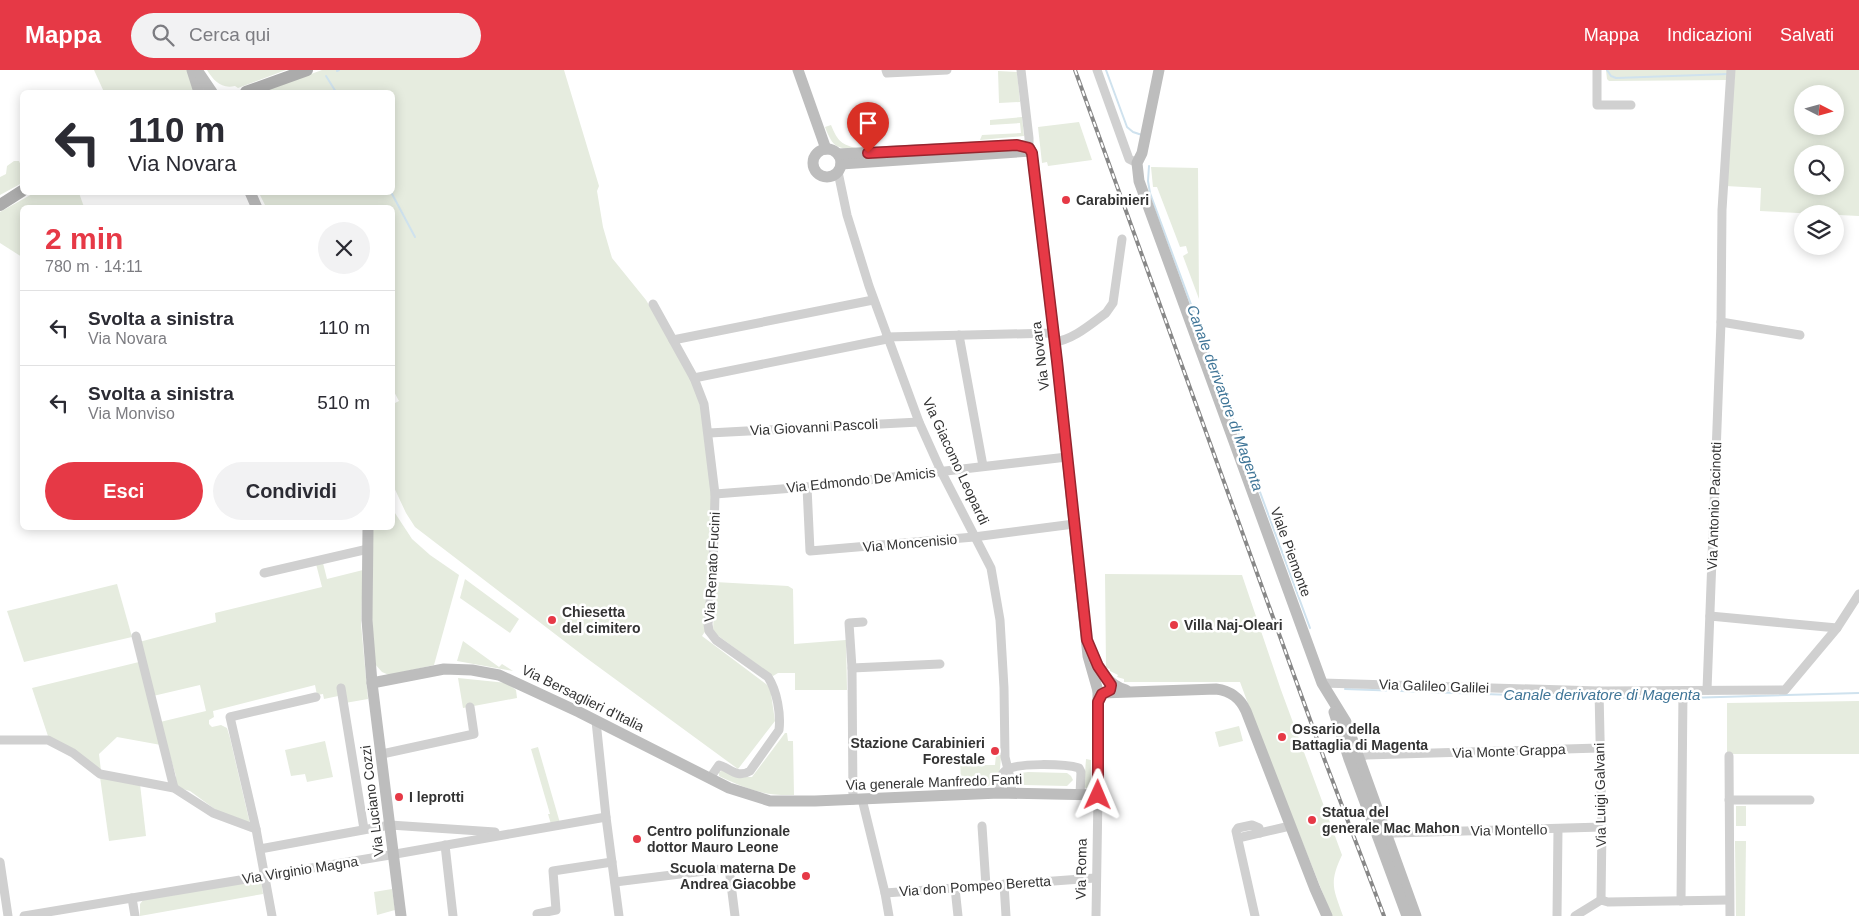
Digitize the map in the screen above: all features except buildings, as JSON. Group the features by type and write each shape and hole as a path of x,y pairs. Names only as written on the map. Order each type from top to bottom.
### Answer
{"main road":[{"path":"252,90 307,70"},
{"path":"0,205 20,192"}],"street":[{"path":"192,70 198,90"},
{"path":"197,70 211,90"},
{"path":"798,70 826,149"},
{"path":"886,70 887,74 947,70"},
{"name":"Via Novara","path":"1021,70 1087,640 1098,666 1103,689"},
{"path":"1097,70 1129,159 1137,163 1142,153 1159,70"},
{"path":"1597,70 1597,105 1631,105"},
{"name":"Via Antonio Pacinotti","path":"1707,690 1721,322 1722,210 1731,70"},
{"path":"839,163 833,150 826,149 819,151 814,157 813,164 816,171 826,177 839,163 928,154 1030,149"},
{"name":"Via Giacomo Leopardi","path":"839,163 852,233 887,338 919,422 941,471 991,568 1000,620 1004,688 1005,757 1012,793"},
{"name":"Viale Piemonte","path":"1137,163 1139,181 1322,683 1354,758 1382,836 1407,916"},
{"path":"694,378 887,338 959,336 1053,338 1061,341 1073,336 1111,308 1122,239"},
{"path":"673,340 873,300"},
{"name":"Via Renato Fucini","path":"653,304 694,378 704,404 709,433 715,494 709,631 716,640 768,677 772,684 777,704 780,726 778,733 746,774 738,774 719,765 710,778"},
{"path":"1721,322 1800,335"},
{"path":"959,336 983,466"},
{"name":"Via Giovanni Pascoli","path":"709,433 919,422"},
{"name":"Via Edmondo De Amicis","path":"715,494 807,487 1067,457"},
{"name":"Via Moncenisio","path":"807,487 810,552 974,537 1074,524"},
{"name":"Via Luciano Cozzi","path":"368,530 367,620 372,683 394,855 399,916"},
{"path":"264,573 368,549"},
{"path":"1710,616 1837,628 1859,594"},
{"path":"863,622 849,623 858,799 885,893 889,916"},
{"name":"Via Galileo Galilei","path":"1322,683 1599,696 1682,695 1707,690 1785,690 1837,628"},
{"path":"136,636 174,788"},
{"path":"852,668 940,664"},
{"name":"Via Bersaglieri d'Italia","path":"372,683 444,669 488,672 514,681 710,778 737,790 770,801"},
{"path":"341,688 364,828"},
{"path":"1103,689 1119,688 1133,692 1216,688 1237,697 1246,712 1290,826 1328,916"},
{"name":"Via Roma","path":"1096,916 1095,878 1103,689"},
{"path":"1681,901 1682,695"},
{"name":"Via Luigi Galvani","path":"1599,696 1602,827 1601,900"},
{"path":"272,916 256,829 230,717 316,697"},
{"path":"382,754 474,734 470,707"},
{"path":"596,721 619,916"},
{"path":"0,740 48,740 73,753 100,774 174,788 213,812 256,829"},
{"name":"Via Monte Grappa","path":"1354,758 1599,748"},
{"path":"1729,756 1730,916"},
{"path":"999,793 1000,780 1003,773 1008,769 1022,765 1079,768 1081,772 1080,795"},
{"name":"Via generale Manfredo Fanti","path":"770,801 999,793 1098,795"},
{"path":"1729,800 1810,800"},
{"name":"Via Virginio Magna","path":"24,916 394,855 606,817"},
{"path":"260,849 364,828 390,825 510,833"},
{"path":"1255,916 1237,844 1238,838 1236,834 1238,828 1252,825 1259,828 1260,833 1290,826"},
{"path":"982,826 986,886"},
{"name":"Via Montello","path":"1382,836 1394,833 1602,827"},
{"path":"1557,916 1558,829"},
{"name":"Viale Piemonte","path":"1382,836 1416,916"},
{"path":"444,845 453,916"},
{"path":"0,862 8,916"},
{"path":"537,914 556,910 553,871 612,862"},
{"path":"615,882 729,868 735,916"},
{"name":"Via don Pompeo Beretta","path":"885,893 1095,878"},
{"path":"1004,884 1006,916"},
{"path":"955,888 958,916"},
{"path":"132,898 135,916"},
{"path":"1575,916 1601,900 1608,902 1729,900"}],"shaded area":[{"path":"94,70 189,70 194,90 103,90"},
{"path":"207,70 286,70 238,88 218,83"},
{"path":"322,70 564,70 599,186 597,191 603,227 612,258 646,300 690,375 703,409 712,491 710,579 706,630 702,636 770,687 775,721 738,769 585,657 415,527 395,489 395,403 399,401 395,394 395,205 265,205 260,195 395,195 395,90 267,90"},
{"path":"1606,70 1730,70 1729,80 1609,81"},
{"path":"1735,70 1859,70 1859,216 1844,215 1844,205 1794,205 1794,213 1760,211 1761,188 1726,186"},
{"path":"998,71 1017,72 1020,102 999,103"},
{"path":"1022,117 1024,136 980,140 982,135 1021,133 1020,123 990,125 990,120"},
{"path":"1079,122 1092,160 1048,166 1047,162 1042,163 1038,127"},
{"path":"831,125 841,142 859,149 841,148 833,143 825,127"},
{"path":"14,161 19,161 20,184 0,195 0,177 6,174 7,166"},
{"path":"1151,167 1198,168 1199,299 1183,256 1188,253 1186,246 1180,247 1157,187 1153,187"},
{"path":"30,195 80,195 83,205 20,205 20,256 0,243 0,212"},
{"path":"395,513 412,539 430,555 459,575 434,665 389,675 382,672 375,664 372,618 373,530 395,530"},
{"path":"323,563 327,579 363,570 361,624 368,699 345,703 343,695 324,699 323,694 317,695 315,685 213,711 214,717 209,720 209,724 212,727 221,725 227,728 250,824 216,810 190,791 175,787 176,776 160,722 206,711 200,685 153,696 139,642 216,622 215,613 322,587 316,564"},
{"path":"1105,574 1242,575 1281,690 1342,855 1335,872 1334,886 1343,916 1332,916 1240,682 1124,682 1124,679 1117,677 1118,675 1106,668"},
{"path":"465,579 519,619 510,633 460,598"},
{"path":"715,582 788,586 793,589 794,644 846,640 847,690 795,690 795,673 778,673 773,676 713,632"},
{"path":"117,584 132,637 24,662 7,611"},
{"path":"463,641 499,667 502,664 513,671 457,661"},
{"path":"139,662 161,745 117,737 99,754 101,771 48,736 32,688"},
{"path":"458,678 507,683 516,690 517,698 463,708"},
{"path":"1859,701 1859,754 1727,754 1727,703"},
{"path":"1239,726 1243,741 1219,747 1215,732"},
{"path":"785,733 787,733 788,741 793,741 794,795 755,791 719,776 719,772 724,770 735,777 752,777"},
{"path":"325,741 333,777 307,782 305,774 291,776 285,750"},
{"path":"538,747 560,823 551,824 548,814 550,814 531,749"},
{"path":"960,754 977,754 977,765 995,765 996,755 1001,755 998,778 986,787 979,788 978,785 961,786"},
{"path":"1086,759 1091,760 1091,786 1088,789 1084,787"},
{"path":"1021,773 1067,773 1073,780 1067,786 1024,785 1020,783 1018,778"},
{"path":"100,777 140,784 146,836 109,841"},
{"path":"1736,806 1746,806 1746,826 1736,826"},
{"path":"1735,841 1746,841 1745,916 1736,916"},
{"path":"261,880 263,894 140,916 140,904 143,900"},
{"path":"392,889 395,910 377,915 374,892"}],"waterway":[{"name":"Canale derivatore di Magenta","path":"1106,70 1127,127 1133,132 1142,135"},
{"path":"1607,70 1611,76 1616,78 1728,74"},
{"path":"326,76 335,90"},
{"name":"Canale derivatore di Magenta","path":"1149,166 1148,181 1150,193 1310,628"},
{"path":"393,195 415,237"},
{"name":"Canale derivatore di Magenta","path":"1345,689 1597,698"},
{"name":"Canale derivatore di Magenta","path":"1686,698 1859,693"},
{"name":"Canale derivatore di Magenta","path":"1601,698 1679,698"}],"railway":[{"path":"1075,70 1325,761 1384,916"}],"place":[{"name":"Carabinieri","path":"1066,200"},
{"name":"Chiesetta del cimitero","path":"552,620"},
{"name":"Villa Naj-Oleari","path":"1174,625"},
{"name":"Ossario della Battaglia di Magenta","path":"1282,737"},
{"name":"Stazione Carabinieri Forestale","path":"995,751"},
{"name":"I leprotti","path":"399,797"},
{"name":"Statua del generale Mac Mahon","path":"1312,820"},
{"name":"Centro polifunzionale dottor Mauro Leone","path":"637,839"},
{"name":"Scuola materna De Andrea Giacobbe","path":"806,876"}],"route":[{"path":"868,153 1024,145 1032,153 1087,640 1098,666 1111,682 1110,690 1102,694 1098,702 1098,795"}]}
